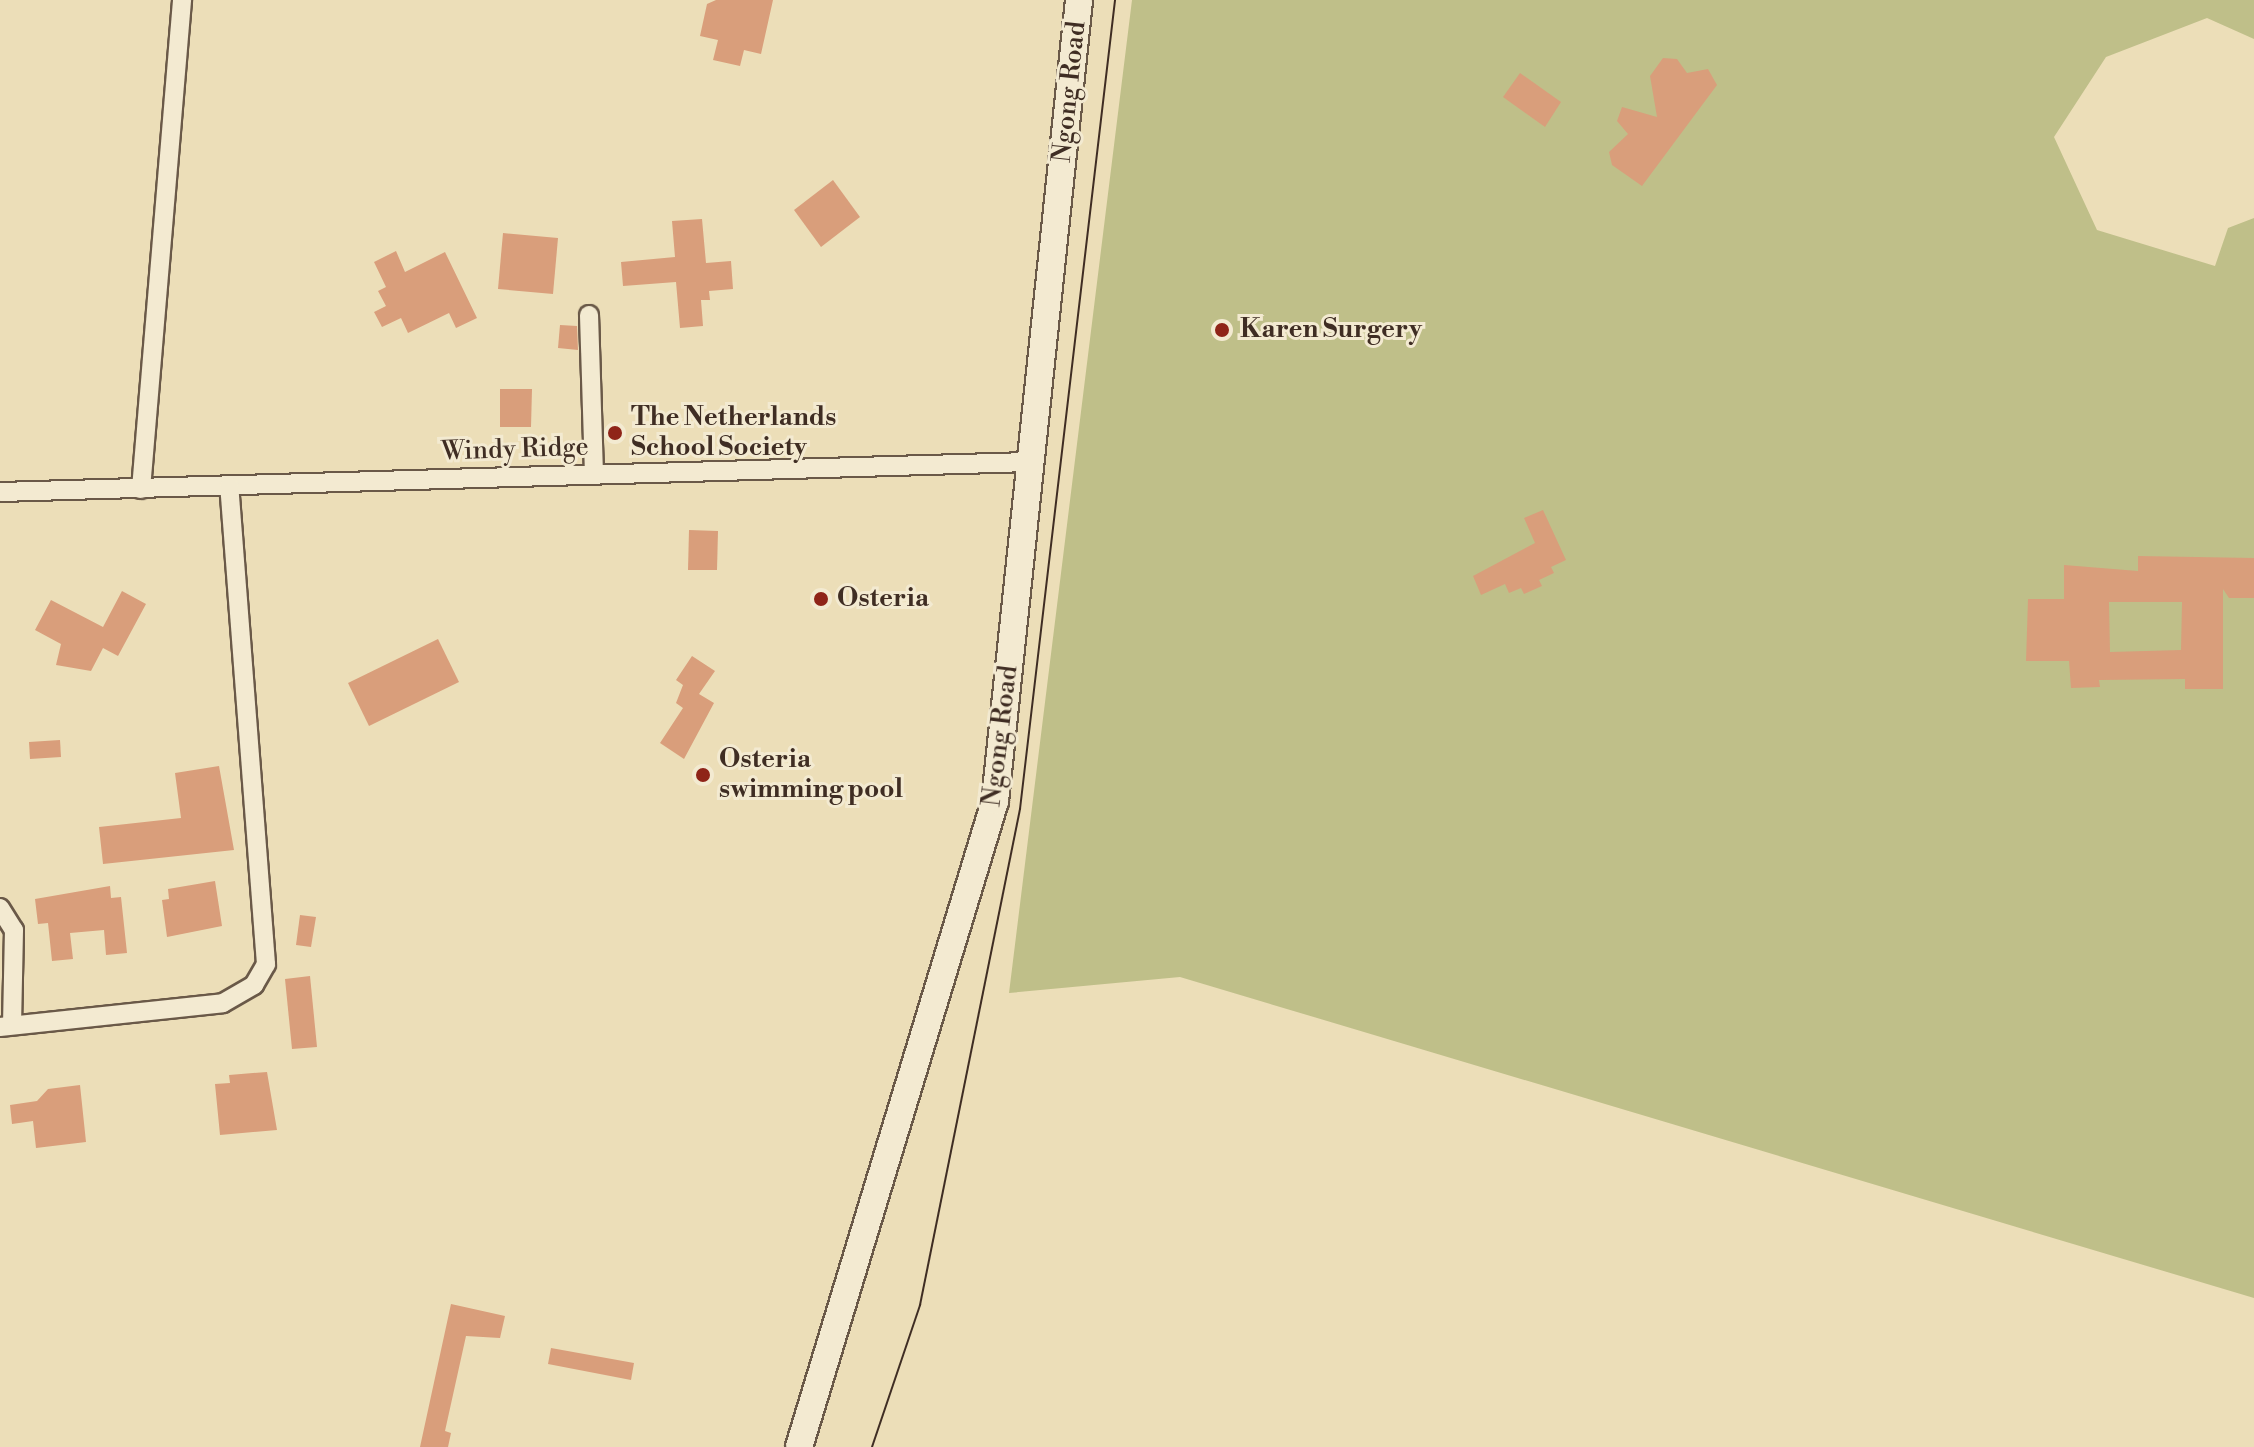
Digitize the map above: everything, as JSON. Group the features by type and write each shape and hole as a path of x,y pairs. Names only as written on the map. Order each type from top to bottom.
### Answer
{"main road":[{"name":"Ngong Road","path":"799,1447 985,843 1032,462 1079,0"}],"street":[{"path":"141,489 182,0"},
{"path":"589,315 594,473"},
{"name":"Windy Ridge","path":"0,492 1032,462"},
{"path":"0,908 14,930 6,1026 223,1003 254,985 266,964 229,486"}],"green space":[{"path":"1132,0 2254,0 2254,39 2207,18 2106,57 2054,137 2097,230 2215,266 2228,228 2254,218 2254,1298 1180,977 1009,993"}],"building":[{"path":"716,0 773,0 761,54 744,50 740,66 713,60 718,40 700,36 707,4"},
{"path":"1663,58 1677,59 1687,73 1708,69 1717,85 1642,186 1612,165 1609,152 1628,134 1617,121 1622,107 1657,117 1650,76"},
{"path":"1520,73 1561,102 1545,127 1503,97"},
{"path":"833,180 860,217 821,247 794,210"},
{"path":"702,219 706,263 731,261 733,289 709,291 710,300 701,300 703,326 680,328 676,282 623,286 621,262 675,257 672,221"},
{"path":"503,233 558,238 553,294 498,289"},
{"path":"396,251 405,272 445,252 477,318 456,328 449,313 408,333 401,318 382,327 374,312 386,306 378,291 386,287 374,262"},
{"path":"560,325 577,326 578,350 558,348"},
{"path":"500,389 532,389 531,427 500,427"},
{"path":"1543,510 1566,560 1551,567 1554,573 1539,580 1542,586 1524,594 1521,588 1509,593 1505,584 1481,595 1473,576 1535,543 1524,518"},
{"path":"689,530 718,531 717,570 688,570"},
{"path":"2138,556 2254,558 2254,598 2229,598 2223,589 2223,689 2185,689 2185,679 2099,680 2100,687 2071,688 2069,661 2026,661 2028,599 2064,599 2064,565 2138,571","holes":["2109,602 2182,602 2181,650 2110,652"]},
{"path":"122,591 146,604 118,656 103,648 91,671 56,665 61,644 35,630 51,600 103,627"},
{"path":"438,639 459,682 369,726 348,683"},
{"path":"692,656 715,671 699,694 714,703 684,759 660,743 683,708 676,703 683,685 676,680"},
{"path":"60,740 61,757 30,759 29,742"},
{"path":"219,766 234,850 103,864 99,827 181,818 175,773"},
{"path":"215,881 222,926 167,937 162,900 169,899 168,889"},
{"path":"110,886 111,898 121,897 127,953 106,955 104,930 70,933 73,959 52,961 48,923 38,924 35,899"},
{"path":"300,915 316,917 311,947 296,945"},
{"path":"310,976 317,1047 292,1049 285,979"},
{"path":"267,1072 277,1130 220,1135 215,1084 230,1083 229,1075"},
{"path":"80,1085 86,1142 36,1148 33,1121 12,1124 10,1105 37,1101 48,1089"},
{"path":"451,1304 505,1316 500,1338 466,1336 445,1431 451,1433 448,1447 420,1447"},
{"path":"551,1348 634,1363 631,1380 548,1364"}],"tram line":[{"path":"872,1447 920,1305 1020,809 1115,0"}],"place":[{"name":"Karen Surgery","path":"1222,330"},
{"name":"The Netherlands School Society","path":"615,433"},
{"name":"Osteria","path":"821,599"},
{"name":"Osteria swimming pool","path":"703,775"}]}
